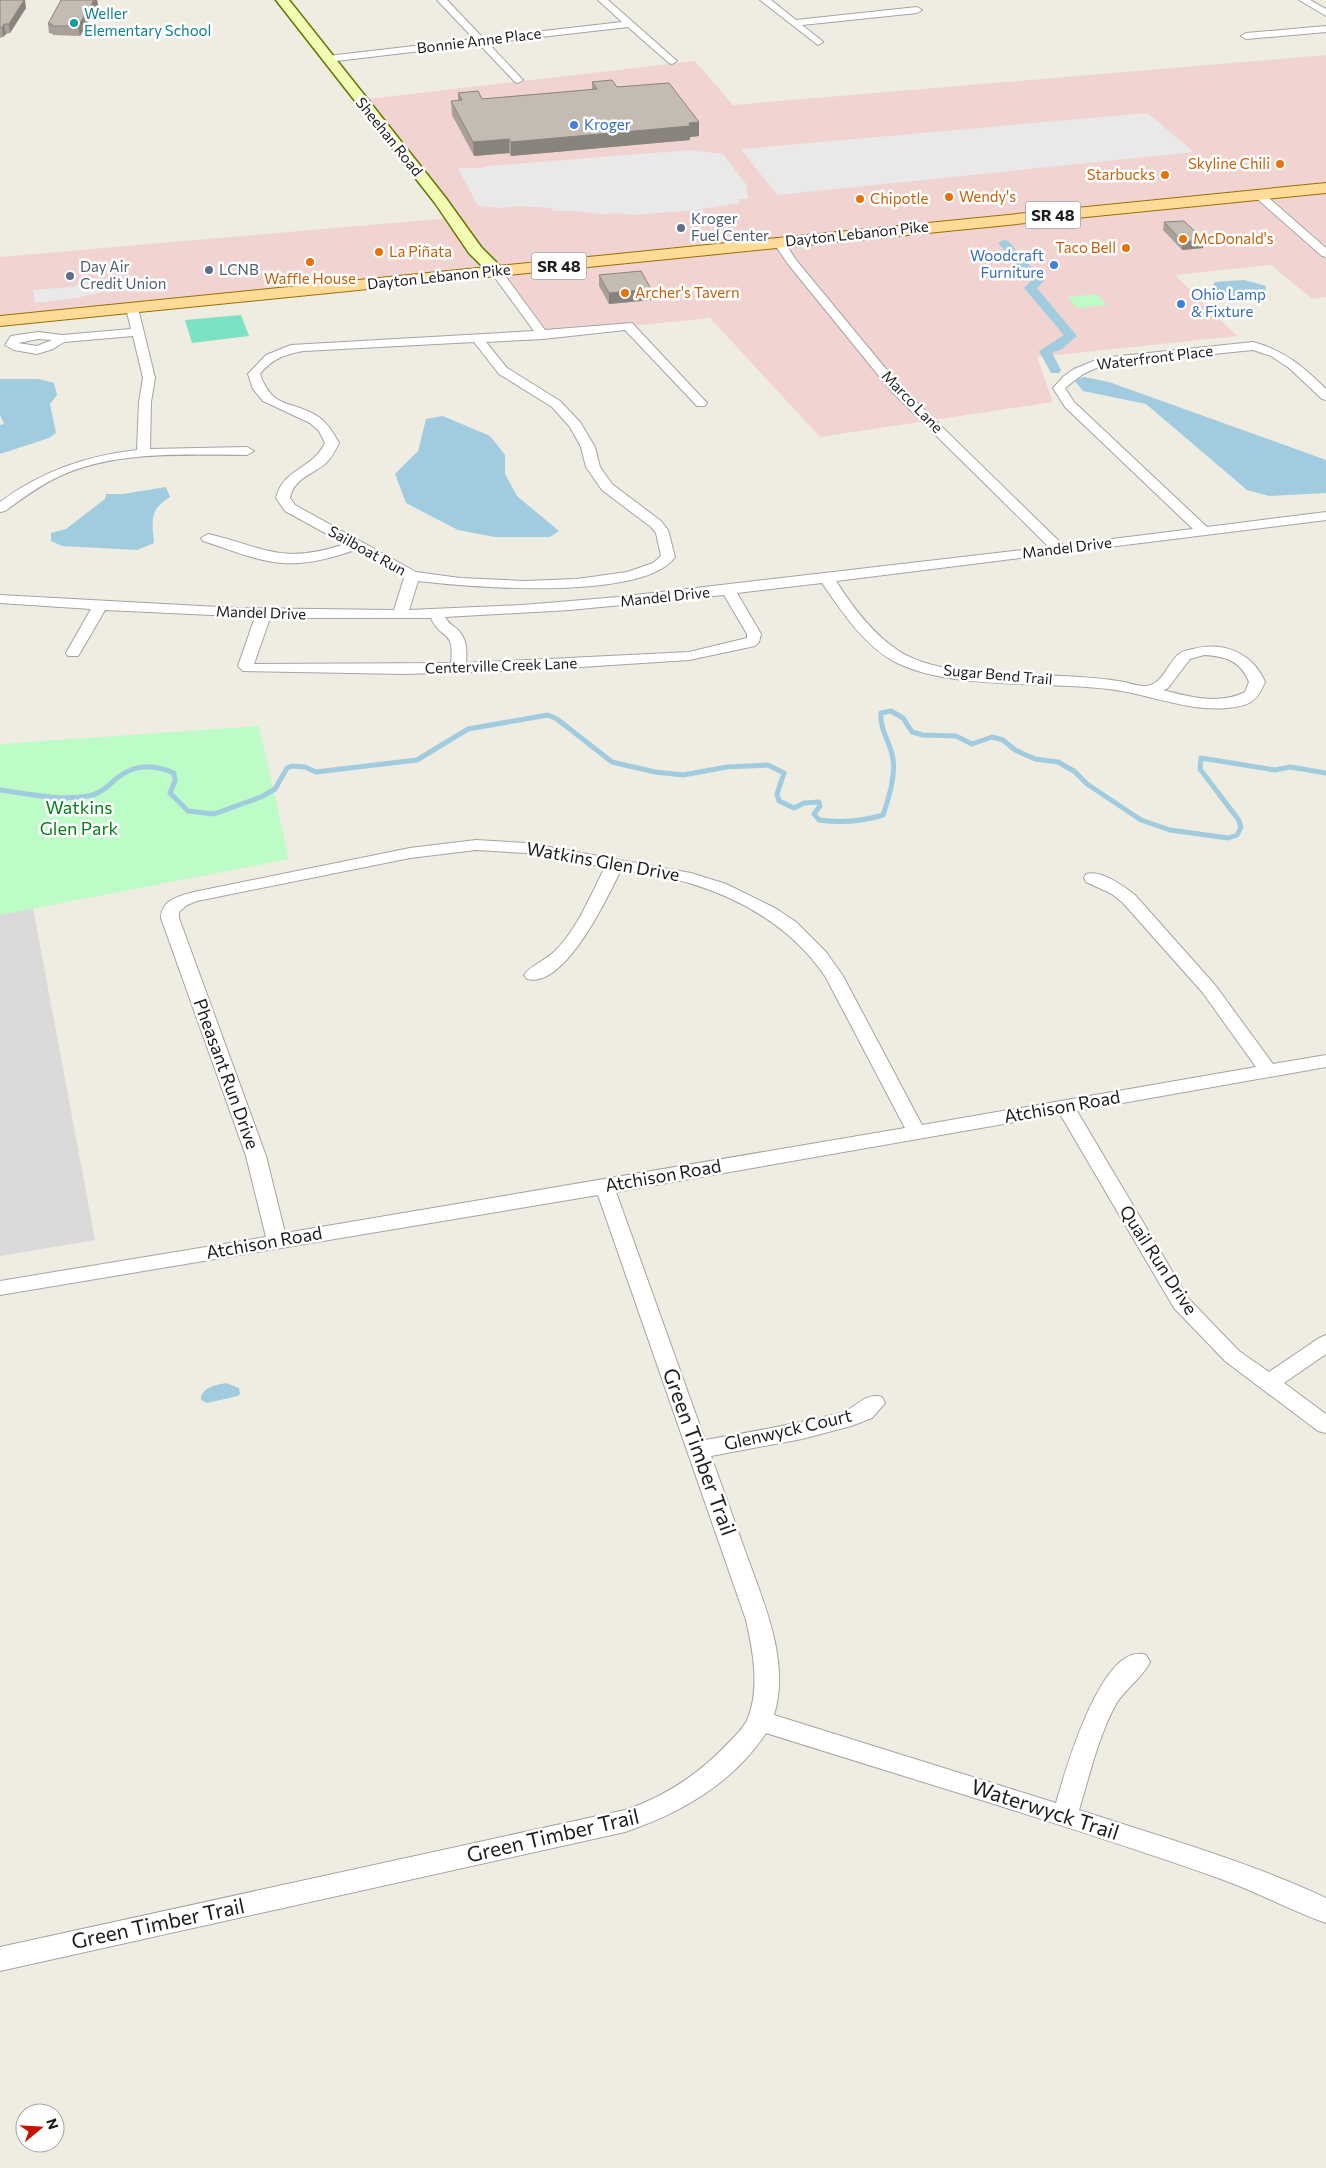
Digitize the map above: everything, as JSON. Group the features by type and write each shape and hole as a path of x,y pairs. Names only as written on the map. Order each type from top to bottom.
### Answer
{"main road":[{"name":"Dayton Lebanon Pike","path":"0,321 1326,188"}],"street":[{"name":"Sheehan Road","path":"282,0 440,200 474,250 496,271"},
{"path":"442,0 518,80"},
{"path":"604,0 672,61"},
{"path":"765,0 818,42"},
{"path":"1304,0 1326,13"},
{"path":"794,22 917,10"},
{"name":"Bonnie Anne Place","path":"328,59 629,24"},
{"path":"1246,36 1326,29"},
{"path":"1259,195 1326,254"},
{"name":"Marco Lane","path":"779,242 792,262 896,389 1059,549"},
{"path":"496,271 543,335"},
{"path":"132,308 149,378 145,402 143,452"},
{"name":"Sailboat Run","path":"478,339 503,371 556,404 588,447 593,467 607,487 656,524 663,533 668,557 658,566 629,576 577,583 525,585 460,582 412,576 290,508 282,498 283,489 292,479 326,455 332,443 328,431 319,421 273,403 261,394 256,384 254,374 260,364 273,355 290,349 543,335 628,326 702,403"},
{"path":"61,339 139,332"},
{"name":"Waterfront Place","path":"1204,531 1070,404 1059,388 1068,377 1084,367 1101,362 1252,346 1270,350 1283,356 1326,396"},
{"path":"0,508 29,485 51,474 88,462 143,452 247,451"},
{"name":"Mandel Drive","path":"0,599 100,606 264,613 400,614 538,609 639,601 729,591 1326,516"},
{"path":"208,538 281,559 304,559 328,555 357,545"},
{"path":"400,614 412,576"},
{"name":"Sugar Bend Trail","path":"826,578 871,635 885,648 906,660 924,667 970,675 1081,682 1147,691 1200,702 1240,701 1252,695 1257,682 1250,666 1243,660 1225,652 1204,651 1185,656 1163,685 1147,691"},
{"name":"Centerville Creek Lane","path":"264,613 246,666 248,668 326,670 458,667 689,656 750,643 754,639 754,634 729,591"},
{"path":"73,653 100,606"},
{"path":"437,613 441,626 456,637 458,642 458,667"},
{"name":"Watkins Glen Drive","path":"170,910 181,901 194,896 359,862 450,847 484,845 527,848 691,878 720,888 769,912 808,942 834,976 916,1132"},
{"path":"533,975 551,966 562,957 616,863"},
{"path":"1092,878 1118,890 1129,899 1187,962 1210,989 1268,1071"},
{"name":"Pheasant Run Drive","path":"170,910 170,918 256,1156 277,1241"},
{"name":"Atchison Road","path":"0,1288 605,1187 1326,1061"},
{"name":"Quail Run Drive","path":"1065,1106 1181,1303 1232,1356 1326,1425"},
{"name":"Green Timber Trail","path":"0,1959 636,1818 675,1801 697,1787 733,1755 759,1721 767,1681 764,1643 755,1609 605,1187"},
{"path":"1269,1383 1326,1343"},
{"name":"Glenwyck Court","path":"698,1450 802,1431 851,1418 864,1412 874,1403"},
{"path":"1064,1816 1091,1735 1107,1697 1120,1680 1138,1662"},
{"name":"Waterwyck Trail","path":"759,1721 1064,1816 1247,1876 1295,1895 1326,1911"}],"shaded area":[{"path":"1326,55 1326,297 1312,299 1271,265 1175,275 1237,336 1037,357 1053,402 820,437 710,318 543,335 496,271 0,321 0,257 451,218 359,100 695,61 733,105"},
{"path":"1147,113 1194,152 777,195 741,149"},
{"name":"Kroger","path":"690,150 723,154 746,184 748,199 738,199 740,203 696,210 633,215 553,211 552,208 518,206 501,208 478,206 458,168 481,168"},
{"path":"86,283 103,292 76,298 35,303 33,290 69,287"},
{"path":"33,908 95,1240 0,1256 0,915"}],"green space":[{"path":"1097,294 1107,305 1077,308 1067,297"},
{"path":"241,315 249,336 192,343 185,320"},
{"name":"Watkins Glen Park","path":"259,726 289,859 0,915 0,744"}],"water":[{"path":"1244,280 1266,286 1265,293 1230,296 1211,289 1215,282"},
{"path":"1084,377 1109,382 1326,460 1326,493 1269,496 1247,490 1146,404 1083,391 1074,380"},
{"path":"0,379 39,379 54,383 57,395 50,404 56,433 49,438 0,454 0,425 4,424 0,415"},
{"path":"443,416 490,436 505,455 505,474 517,496 559,531 550,537 495,537 458,530 406,503 395,474 418,451 426,419"},
{"path":"166,487 170,497 158,506 153,516 154,543 137,550 62,546 51,541 51,533 66,529 105,499 106,494 123,494"},
{"path":"226,1383 239,1388 240,1394 207,1403 201,1400 206,1389"}],"building":[{"path":"0,0 24,0 9,24 4,24 2,28 0,28"},
{"path":"61,0 94,0 78,26 52,26 52,24 48,24"},
{"name":"Kroger","path":"612,80 617,87 669,83 699,122 689,123 690,126 511,142 509,139 473,142 451,101 462,100 458,93 478,91 482,99 597,89 592,82"},
{"path":"1184,221 1204,240 1183,242 1164,222"},
{"path":"641,271 651,289 609,293 599,275"}],"waterway":[{"path":"1004,243 1038,281 1030,288 1071,336 1058,346 1045,351 1055,370"},
{"path":"0,790 66,798 88,796 100,792 130,770 152,767 174,773 175,781 170,793 188,811 214,814 261,797 275,789 287,768 292,766 305,767 316,772 417,760 468,729 548,715 557,719 612,762 655,772 683,775 727,767 768,765 784,773 777,794 779,801 794,808 804,803 819,802 820,806 814,814 819,820 827,821 843,822 883,815 892,785 894,769 892,754 883,729 881,713 891,711 903,718 912,732 923,735 956,736 972,744 992,737 1003,740 1015,750 1035,759 1058,762 1074,771 1087,784 1141,820 1170,830 1228,838 1237,835 1241,827 1238,819 1200,769 1201,758 1275,770 1290,767 1326,773"}],"place":[{"name":"Weller Elementary School","path":"74,23"},
{"name":"Kroger","path":"574,125"},
{"name":"Skyline Chili","path":"1280,164"},
{"name":"Starbucks","path":"1165,175"},
{"name":"Wendy's","path":"949,197"},
{"name":"Chipotle","path":"860,199"},
{"name":"Kroger Fuel Center","path":"681,228"},
{"name":"McDonald's","path":"1183,239"},
{"name":"Taco Bell","path":"1126,248"},
{"name":"La Piñata","path":"379,252"},
{"name":"Waffle House","path":"310,262"},
{"name":"Woodcraft Furniture","path":"1054,265"},
{"name":"LCNB","path":"209,270"},
{"name":"Day Air Credit Union","path":"70,276"},
{"name":"Archer's Tavern","path":"625,293"},
{"name":"Ohio Lamp & Fixture","path":"1181,304"}]}
